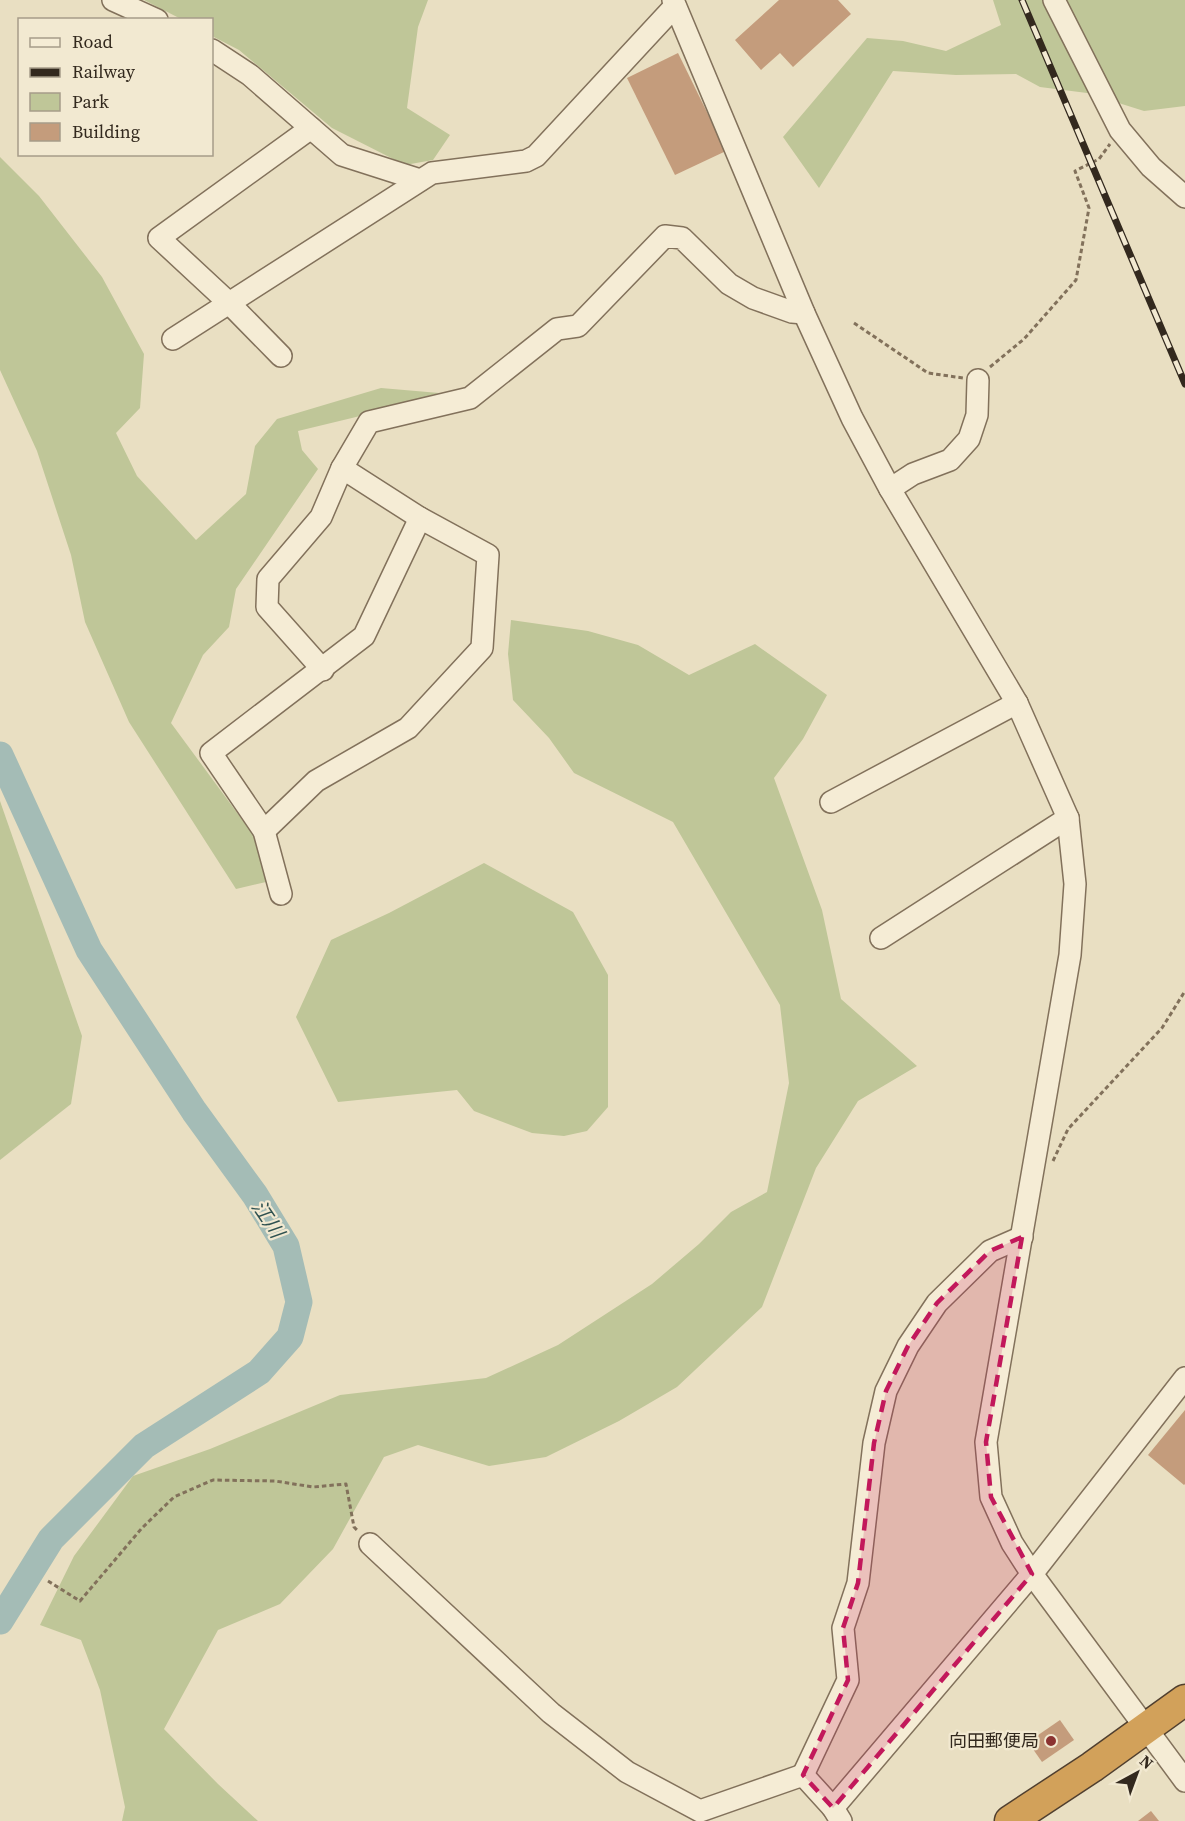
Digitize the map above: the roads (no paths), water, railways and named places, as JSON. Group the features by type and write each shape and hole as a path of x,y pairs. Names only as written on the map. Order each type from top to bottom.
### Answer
{"highway":[{"path":"1010,1821 1092,1767 1185,1700"}],"street":[{"path":"113,0 153,18"},
{"path":"1054,0 1120,130 1151,167 1185,197"},
{"path":"173,339 432,173 526,161 536,156 674,3 804,314 852,418 890,489 1017,703 1068,818 1075,884 1070,955 987,1442 991,1497 1012,1543 1032,1574 1185,1781"},
{"path":"213,51 250,75 342,155 420,180"},
{"path":"281,357 229,303 159,238 311,128"},
{"path":"322,670 267,607 268,579 321,517 342,468 369,422 470,398 557,329 578,326 665,236 682,238 729,284 753,298 804,314"},
{"path":"890,489 914,474 950,460 969,439 977,415 978,381"},
{"path":"264,831 316,781 408,728 482,648 488,555 420,518 342,468"},
{"path":"280,894 264,831 211,753 364,636 420,518"},
{"path":"831,802 1017,703"},
{"path":"881,938 1068,818"},
{"path":"370,1544 551,1713 627,1772 700,1811 803,1775 849,1680 843,1628 858,1584 874,1443 886,1391 908,1346 938,1303 990,1251 1022,1237"},
{"path":"803,1775 837,1814 1032,1574 1185,1378"}],"waterway":[{"name":"江川","path":"0,755 89,950 194,1111 255,1195 286,1246 299,1302 290,1337 259,1372 144,1446 51,1539 0,1621"}],"railway":[{"path":"1022,0 1185,384"}],"place":[{"name":"向田郵便局","path":"1051,1741"}]}
